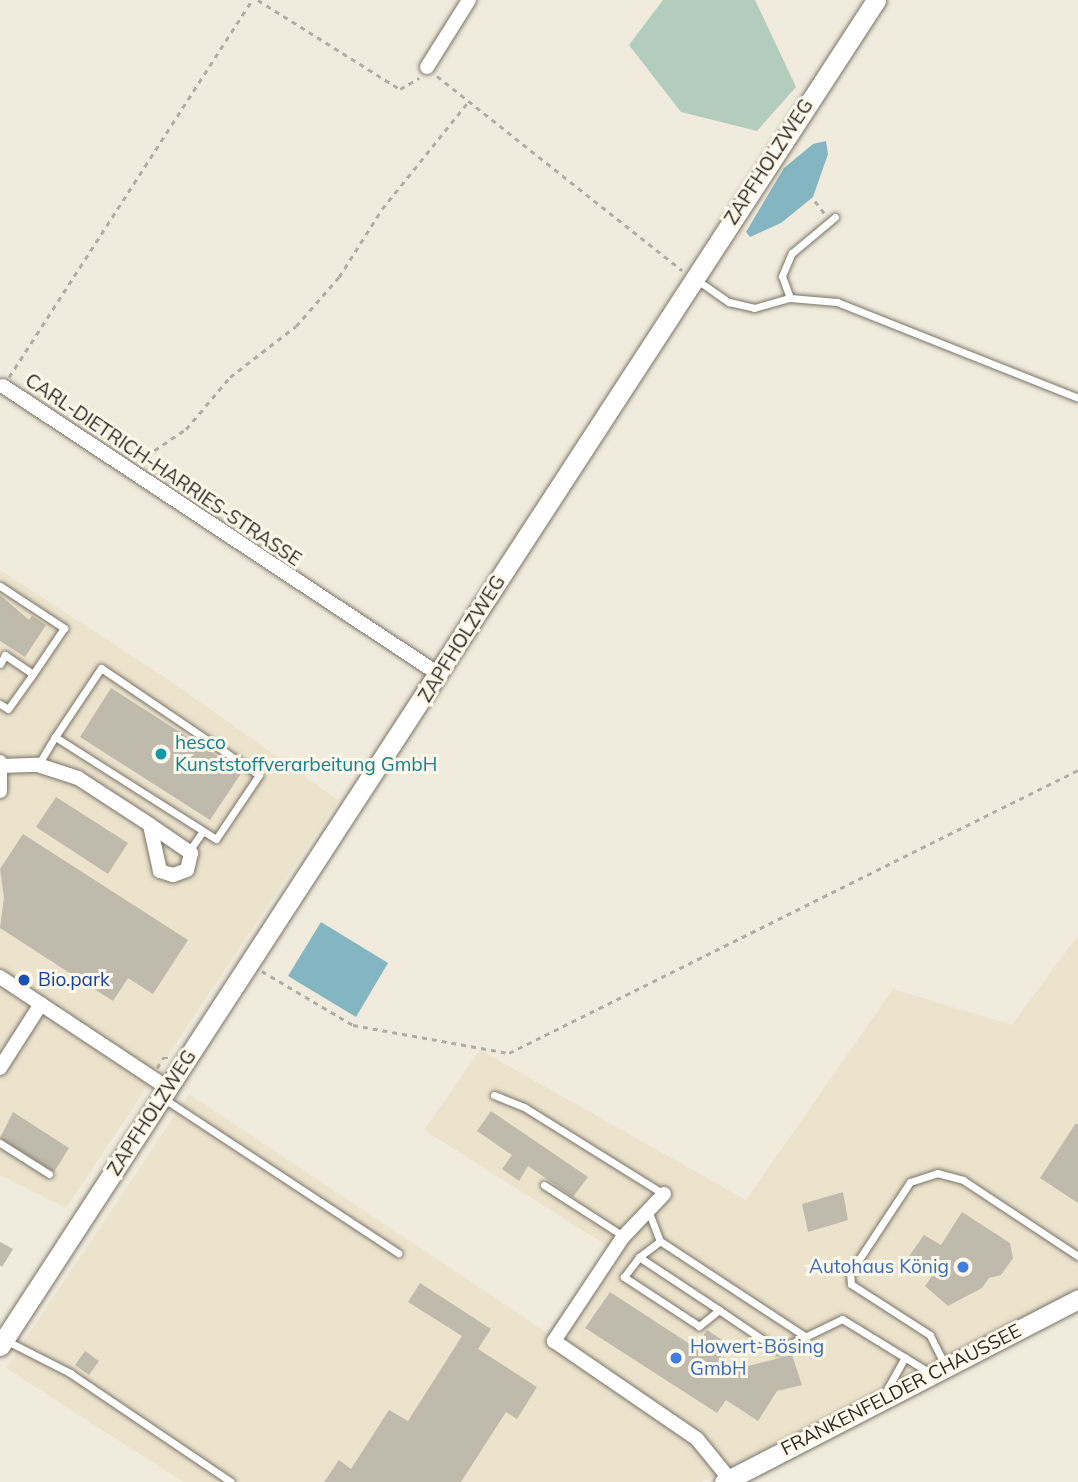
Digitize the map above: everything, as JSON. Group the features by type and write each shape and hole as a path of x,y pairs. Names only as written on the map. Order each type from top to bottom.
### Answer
{"street":[{"path":"426,66 469,0"},
{"name":"ZAPFHOLZWEG","path":"2,1343 440,675 693,278 876,0"},
{"name":"CARL-DIETRICH-HARRIES-STRASSE","path":"3,386 440,675"},
{"path":"0,791 1,764 38,765 78,778 150,825 189,852 187,870 173,875 160,871 150,825"},
{"path":"0,977 166,1093"},
{"path":"0,1068 41,1004"},
{"path":"664,1194 623,1237 554,1341 697,1439 729,1481"},
{"name":"FRANKENFELDER CHAUSSEE","path":"729,1481 1078,1299"}],"lane":[{"path":"790,298 782,276 792,253 832,220"},
{"path":"693,278 729,302 754,308 790,298 837,302 1078,398"},
{"path":"0,586 64,628 8,709 0,704"},
{"path":"0,664 5,655 33,674"},
{"path":"38,765 55,737 101,668 259,775 216,839 55,737"},
{"path":"189,852 203,831"},
{"path":"166,1093 398,1252"},
{"path":"494,1095 524,1107 664,1194"},
{"path":"0,1143 48,1174"},
{"path":"938,1370 930,1335 851,1284 850,1273 910,1182 937,1173 963,1180 1078,1256"},
{"path":"544,1185 623,1237"},
{"path":"648,1210 660,1241 806,1337"},
{"path":"660,1241 639,1257 624,1277 699,1326 719,1310"},
{"path":"639,1257 778,1350 842,1319 905,1357 938,1370"},
{"path":"2,1343 70,1373 231,1482"},
{"path":"882,1399 905,1357"}],"path":[{"name":"CARL-DIETRICH-HARRIES-STRASSE","path":"3,386 252,0"},
{"path":"258,0 400,89 416,83 426,66 693,278"},
{"path":"146,456 186,429 230,377 296,326 339,277 383,209 468,102"},
{"path":"815,201 832,220"},
{"path":"251,964 353,1025 509,1053 1078,770"}],"shaded area":[{"path":"0,570 169,680 338,800 66,1208 0,1175"},
{"path":"1078,935 1078,1292 701,1482 183,1482 6,1368 189,1094 547,1333 609,1247 424,1130 480,1050 746,1200 893,989 1012,1025"}],"green space":[{"path":"663,0 755,0 796,87 757,131 681,112 629,45"}],"water":[{"path":"826,141 828,154 813,197 781,223 750,237 746,232 784,168 813,144"},
{"path":"321,922 388,963 356,1017 288,976"}],"building":[{"path":"0,595 29,620 32,616 46,625 25,657 0,641"},
{"name":"hesco Kunststoffverarbeitung GmbH","path":"111,688 242,772 210,820 80,737"},
{"path":"56,797 128,843 108,874 36,827"},
{"path":"23,834 188,940 153,994 128,978 113,1001 0,928 4,898 0,869"},
{"path":"491,1111 588,1177 573,1197 528,1166 519,1181 502,1169 512,1155 477,1131"},
{"path":"13,1112 69,1148 54,1172 0,1138"},
{"path":"1076,1123 1078,1125 1078,1203 1040,1178"},
{"path":"843,1192 848,1220 808,1232 802,1204"},
{"name":"Autohaus König","path":"962,1212 1010,1243 1013,1258 1001,1275 989,1278 982,1288 948,1306 925,1286 932,1276 907,1259 924,1235 941,1245"},
{"path":"0,1242 13,1249 2,1267 0,1265"},
{"path":"420,1283 491,1329 478,1349 537,1387 517,1419 506,1412 461,1482 324,1482 339,1460 351,1469 389,1410 408,1421 462,1336 408,1302"},
{"name":"Howert-Bösing GmbH","path":"610,1292 696,1348 707,1330 730,1345 718,1361 732,1370 792,1355 802,1385 777,1391 758,1421 726,1400 717,1413 585,1328"},
{"path":"85,1351 99,1361 89,1375 75,1365"}],"place":[{"name":"hesco Kunststoffverarbeitung GmbH","path":"161,754"},
{"name":"Bio.park","path":"24,980"},
{"name":"Autohaus König","path":"963,1267"},
{"name":"Howert-Bösing GmbH","path":"676,1358"}]}
